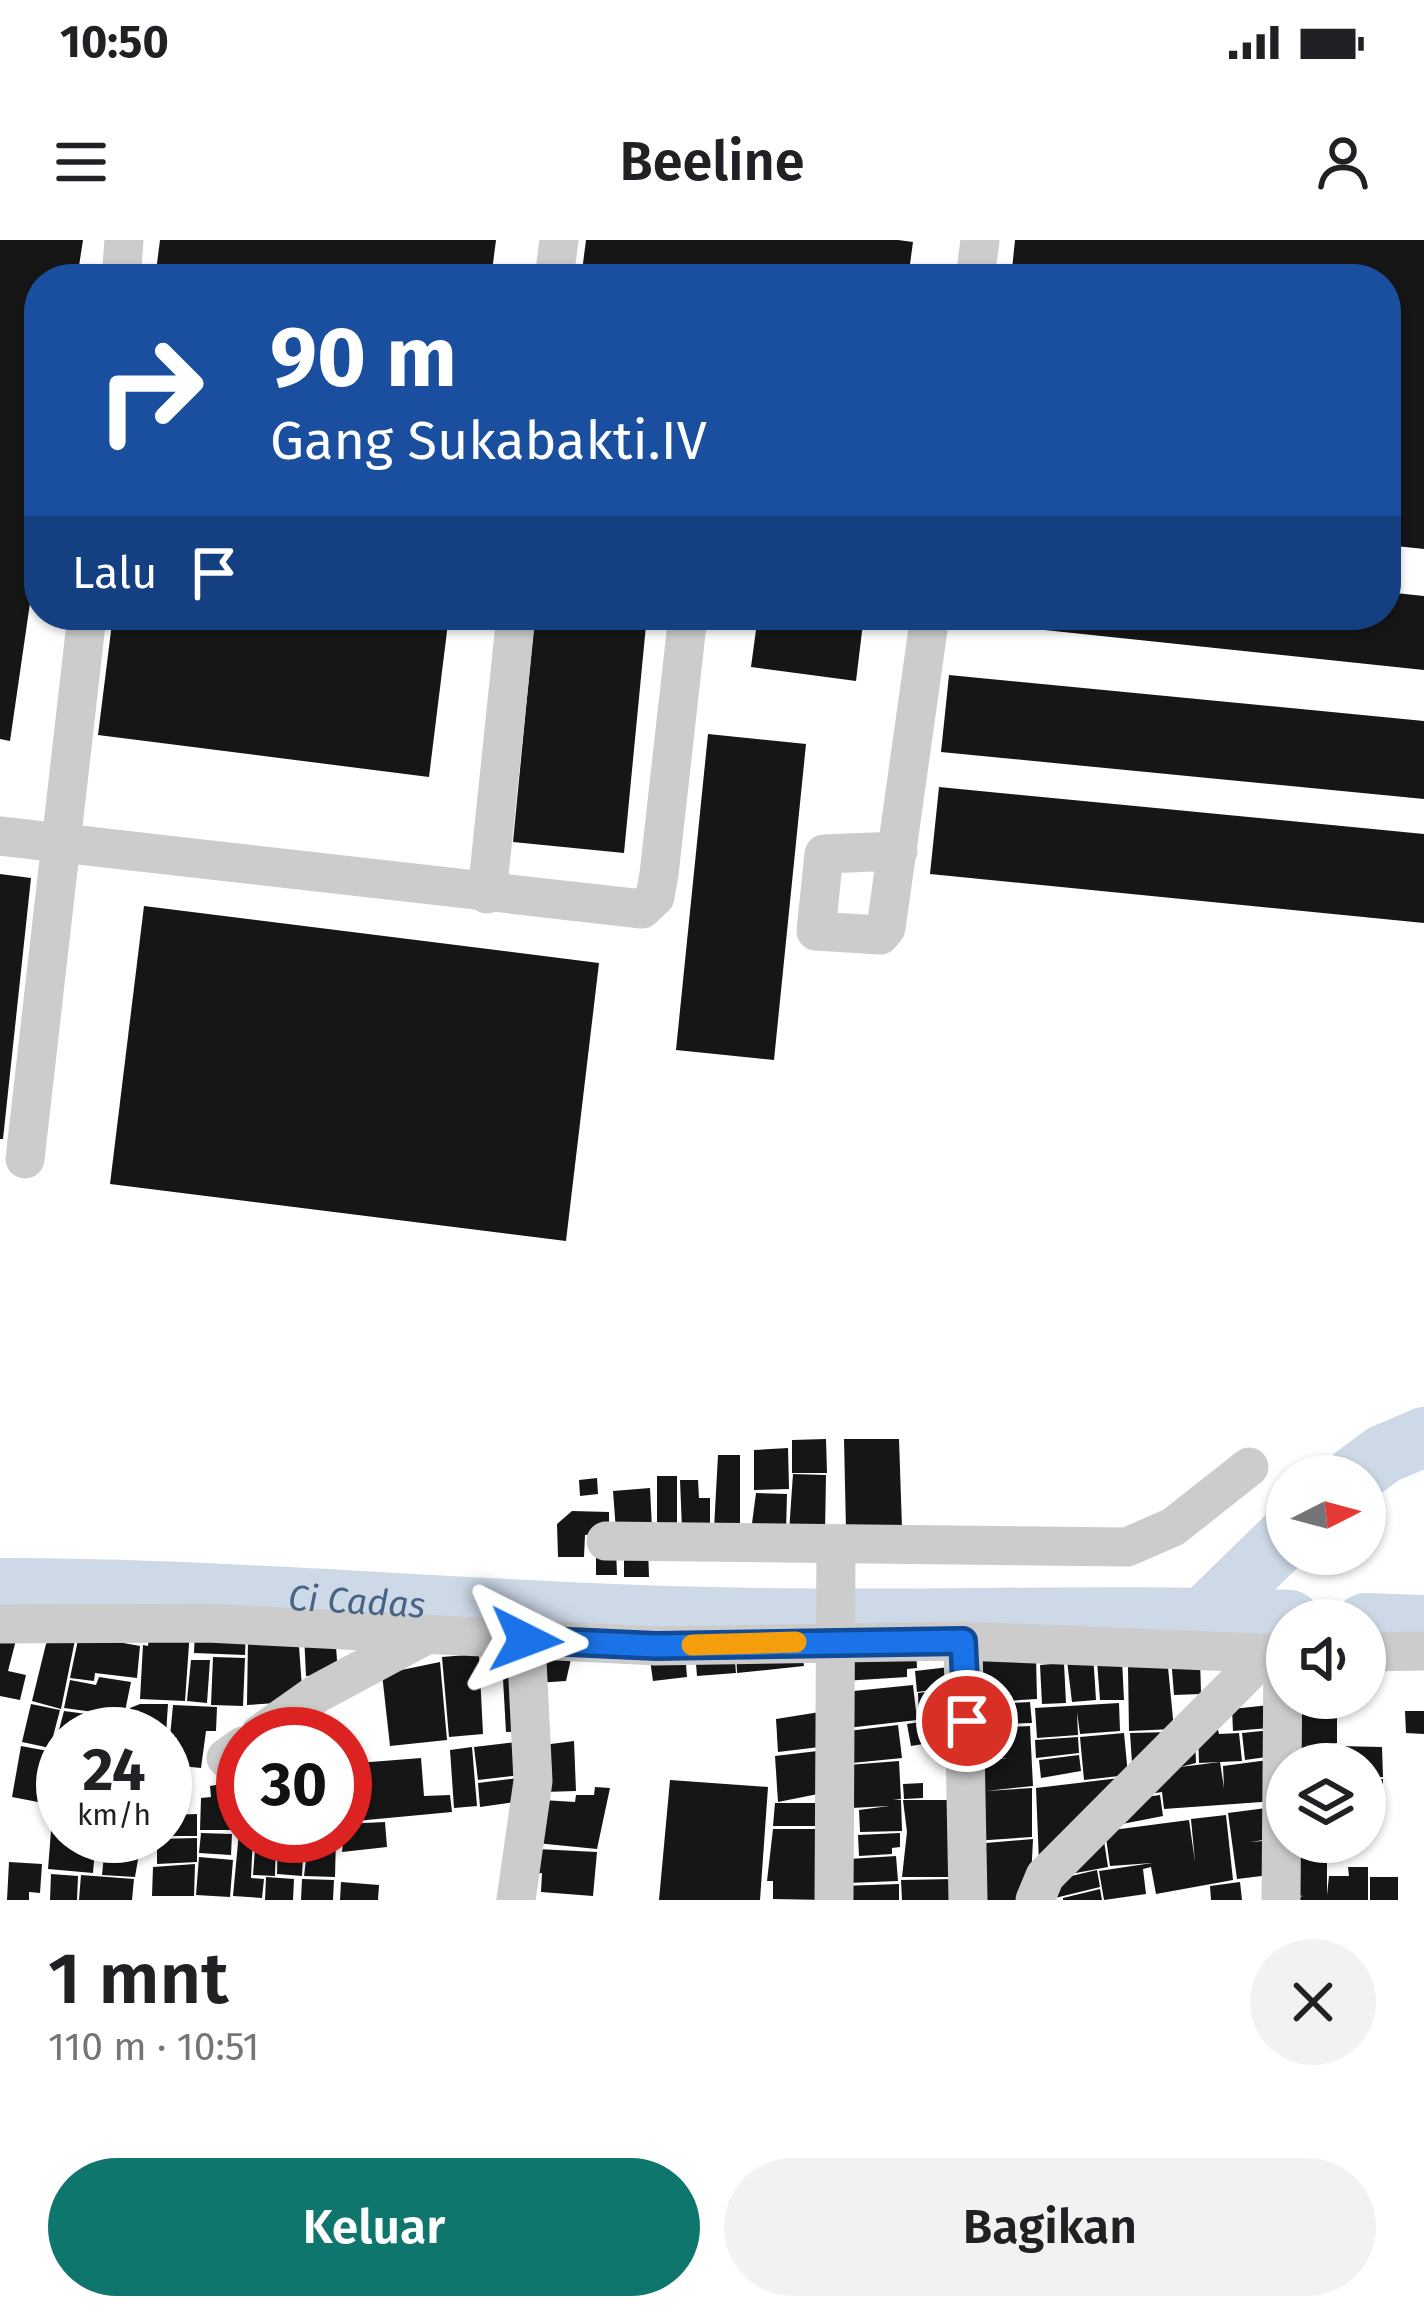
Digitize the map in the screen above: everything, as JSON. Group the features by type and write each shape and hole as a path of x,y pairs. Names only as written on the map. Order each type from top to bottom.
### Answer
{"street":[{"path":"25,1159 84,630"},
{"path":"487,894 514,630"},
{"path":"0,836 642,909 656,897 686,630"},
{"path":"898,851 928,630"},
{"path":"606,1541 835,1561 1126,1547 1173,1527 1249,1467"},
{"path":"834,1900 835,1561"},
{"path":"0,1624 207,1623 656,1646 834,1630 963,1641 1266,1653"},
{"path":"298,1707 426,1635"},
{"path":"515,1900 533,1781 526,1640"},
{"path":"963,1641 968,1900"},
{"path":"1386,1652 1424,1651"},
{"path":"1035,1900 1045,1876 1266,1666"},
{"path":"1280,1719 1281,1900"}],"building":[{"path":"0,240 83,240 79,264 24,264 26,630 10,741 0,739"},
{"path":"160,240 496,240 493,264 157,264"},
{"path":"586,240 913,242 910,264 583,264"},
{"path":"1015,240 1424,240 1424,549 1401,547 1401,264 1013,264"},
{"path":"1401,594 1424,596 1424,670 1045,630 1401,630"},
{"path":"111,630 447,630 429,777 98,735"},
{"path":"534,630 646,630 624,853 513,842"},
{"path":"756,630 862,630 856,681 751,667"},
{"path":"949,675 1424,721 1424,799 941,752"},
{"path":"708,734 806,744 774,1060 676,1050"},
{"path":"939,787 1424,834 1424,923 930,874"},
{"path":"0,874 31,878 3,1139 0,1139"},
{"path":"144,906 599,963 566,1241 110,1184"},
{"path":"826,1439 827,1473 792,1473 792,1440"},
{"path":"844,1439 899,1439 902,1528 846,1530"},
{"path":"788,1448 789,1489 754,1490 754,1450"},
{"path":"718,1455 740,1455 740,1529 714,1529"},
{"path":"793,1474 826,1475 825,1533 789,1532"},
{"path":"657,1476 677,1476 677,1525 657,1526"},
{"path":"597,1478 598,1494 580,1496 579,1480"},
{"path":"680,1480 698,1480 699,1498 710,1498 710,1529 682,1529"},
{"path":"650,1488 652,1528 616,1531 613,1491"},
{"path":"756,1493 787,1494 786,1532 751,1531"},
{"path":"572,1511 609,1512 609,1533 585,1535 584,1557 558,1557 557,1524"},
{"path":"648,1548 649,1577 624,1577 624,1549"},
{"path":"596,1549 616,1549 617,1575 596,1575"},
{"path":"150,1629 190,1630 185,1701 140,1699 143,1645 148,1646"},
{"path":"195,1629 246,1631 245,1655 194,1653"},
{"path":"57,1630 75,1640 61,1707 32,1701 46,1644"},
{"path":"0,1632 16,1640 8,1671 26,1675 20,1700 0,1696"},
{"path":"298,1632 302,1688 291,1702 247,1705 248,1639"},
{"path":"335,1633 338,1674 306,1676 304,1634"},
{"path":"79,1635 140,1646 137,1678 95,1673 94,1681 70,1678"},
{"path":"916,1648 917,1668 907,1669 907,1677 843,1681 843,1653"},
{"path":"734,1649 736,1673 697,1676 695,1652"},
{"path":"736,1649 802,1649 804,1666 737,1673"},
{"path":"685,1652 687,1677 653,1681 650,1660"},
{"path":"976,1652 1036,1657 1037,1699 975,1703"},
{"path":"1093,1653 1096,1700 1072,1702 1067,1661"},
{"path":"479,1654 483,1734 449,1737 442,1657"},
{"path":"213,1657 245,1658 243,1706 211,1705"},
{"path":"1167,1657 1174,1729 1129,1731 1128,1666"},
{"path":"1171,1657 1200,1657 1201,1694 1174,1695"},
{"path":"526,1659 530,1731 506,1732 502,1661"},
{"path":"571,1659 566,1681 536,1683 535,1660"},
{"path":"191,1660 210,1660 207,1703 187,1701"},
{"path":"1122,1660 1124,1700 1100,1700 1097,1661"},
{"path":"440,1662 447,1740 390,1746 382,1674"},
{"path":"1064,1663 1066,1703 1042,1704 1040,1665"},
{"path":"958,1666 961,1686 917,1692 915,1671"},
{"path":"99,1677 131,1682 126,1707 64,1707 70,1680 96,1685"},
{"path":"913,1685 917,1720 847,1728 844,1692"},
{"path":"961,1688 961,1712 919,1718 918,1693"},
{"path":"1030,1702 1032,1723 976,1725 975,1705"},
{"path":"1119,1703 1120,1731 1080,1734 1077,1712 1078,1735 1037,1738 1035,1708"},
{"path":"31,1704 46,1707 36,1707 36,1745 22,1742"},
{"path":"140,1704 168,1704 168,1707 132,1707"},
{"path":"173,1705 217,1707 216,1731 206,1731 201,1768 192,1767 192,1707"},
{"path":"1266,1705 1266,1719 1273,1719 1269,1728 1233,1731 1232,1709"},
{"path":"826,1711 828,1746 778,1752 776,1719"},
{"path":"1405,1711 1424,1711 1424,1734 1406,1733"},
{"path":"952,1717 954,1739 911,1746 907,1724"},
{"path":"1288,1719 1337,1719 1337,1743 1287,1743"},
{"path":"898,1725 902,1758 852,1763 848,1731"},
{"path":"1030,1726 1033,1786 986,1791 1032,1788 1032,1837 974,1841 974,1761 1008,1758 976,1758 974,1729"},
{"path":"1218,1730 1219,1734 1239,1733 1242,1761 1199,1763 1198,1732"},
{"path":"1273,1730 1274,1743 1266,1743 1266,1757 1245,1760 1242,1733"},
{"path":"1175,1732 1133,1778 1130,1733"},
{"path":"1124,1733 1128,1775 1084,1780 1080,1737"},
{"path":"1195,1735 1196,1763 1180,1767 1220,1762 1224,1788 1223,1766 1266,1760 1266,1802 1164,1809 1162,1792 1136,1796"},
{"path":"1078,1737 1079,1753 1036,1758 1035,1740"},
{"path":"524,1741 528,1774 478,1780 474,1747"},
{"path":"574,1741 576,1791 543,1792 543,1745"},
{"path":"21,1746 36,1749 36,1802 12,1797"},
{"path":"472,1747 477,1806 454,1808 450,1750"},
{"path":"826,1750 828,1792 778,1802 775,1756"},
{"path":"1079,1755 1081,1771 1041,1778 1039,1760"},
{"path":"421,1758 424,1796 450,1795 452,1812 372,1819 372,1762"},
{"path":"899,1761 901,1799 893,1800 901,1800 902,1831 860,1832 859,1810 889,1806 851,1808 848,1765"},
{"path":"527,1777 529,1800 480,1807 478,1783"},
{"path":"1128,1777 1039,1862 1036,1788"},
{"path":"670,1780 768,1787 760,1900 659,1900"},
{"path":"923,1783 923,1798 904,1799 903,1784"},
{"path":"216,1785 216,1830 200,1830 201,1798 211,1797 210,1786"},
{"path":"595,1787 610,1788 597,1849 536,1843 543,1800 575,1802 576,1795 594,1795"},
{"path":"1160,1795 1163,1816 1117,1825 1137,1798"},
{"path":"903,1800 954,1800 960,1877 902,1877 907,1832"},
{"path":"775,1803 827,1803 827,1826 773,1826"},
{"path":"1266,1808 1266,1840 1250,1842 1266,1841 1266,1863 1277,1863 1278,1874 1237,1879 1228,1813"},
{"path":"192,1814 197,1814 197,1836 192,1836"},
{"path":"1226,1815 1233,1880 1156,1894 1151,1867 1143,1869 1146,1894 1104,1900 1099,1871 1152,1863 1110,1866 1105,1831 1189,1820 1195,1862 1191,1819"},
{"path":"385,1822 387,1847 372,1849 372,1823"},
{"path":"773,1829 823,1829 825,1900 773,1899 773,1881 767,1881"},
{"path":"201,1833 216,1833 216,1854 199,1853"},
{"path":"900,1833 900,1847 892,1848 892,1854 859,1856 858,1835"},
{"path":"192,1838 197,1838 197,1862 192,1862"},
{"path":"1033,1839 1030,1900 977,1900 974,1844"},
{"path":"1104,1841 1108,1867 1065,1875"},
{"path":"537,1849 597,1852 593,1896 541,1892 542,1873 534,1874"},
{"path":"896,1856 898,1881 847,1883 849,1859"},
{"path":"199,1857 233,1863 230,1897 196,1895"},
{"path":"9,1862 42,1864 40,1893 29,1892 29,1900 7,1900"},
{"path":"48,1863 94,1863 93,1873 48,1869"},
{"path":"103,1863 137,1863 135,1877 102,1875"},
{"path":"236,1863 252,1863 251,1878 264,1879 262,1898 233,1896"},
{"path":"254,1863 275,1863 275,1876 253,1875"},
{"path":"277,1863 303,1863 302,1876 277,1874"},
{"path":"306,1863 335,1863 335,1877 304,1876"},
{"path":"1287,1863 1327,1863 1327,1895 1329,1876 1349,1876 1348,1867 1368,1867 1368,1900 1286,1900 1303,1896 1288,1894"},
{"path":"195,1864 194,1896 152,1896 153,1867"},
{"path":"1097,1870 1100,1887 1055,1898 1050,1881"},
{"path":"51,1874 78,1876 77,1900 50,1900"},
{"path":"81,1875 134,1879 132,1900 79,1900"},
{"path":"266,1877 294,1879 293,1900 265,1900"},
{"path":"1370,1877 1398,1877 1398,1900 1370,1900"},
{"path":"302,1879 334,1880 333,1900 301,1900"},
{"path":"957,1879 956,1900 902,1900 901,1880"},
{"path":"341,1882 379,1885 378,1900 340,1900"},
{"path":"1240,1882 1242,1900 1211,1900 1210,1886"},
{"path":"899,1884 899,1900 841,1900 841,1886"},
{"path":"1100,1889 1102,1900 1063,1900 1063,1898"}],"waterway":[{"path":"1383,1455 1424,1437"},
{"path":"1204,1617 1266,1556"},
{"name":"Ci Cadas","path":"0,1588 708,1617 1266,1620"},
{"name":"Ci Cadas","path":"1386,1624 1424,1625"}],"slow traffic":[{"path":"692,1645 796,1642"}],"route":[{"path":"526,1640 656,1646 963,1641 967,1721"}]}
